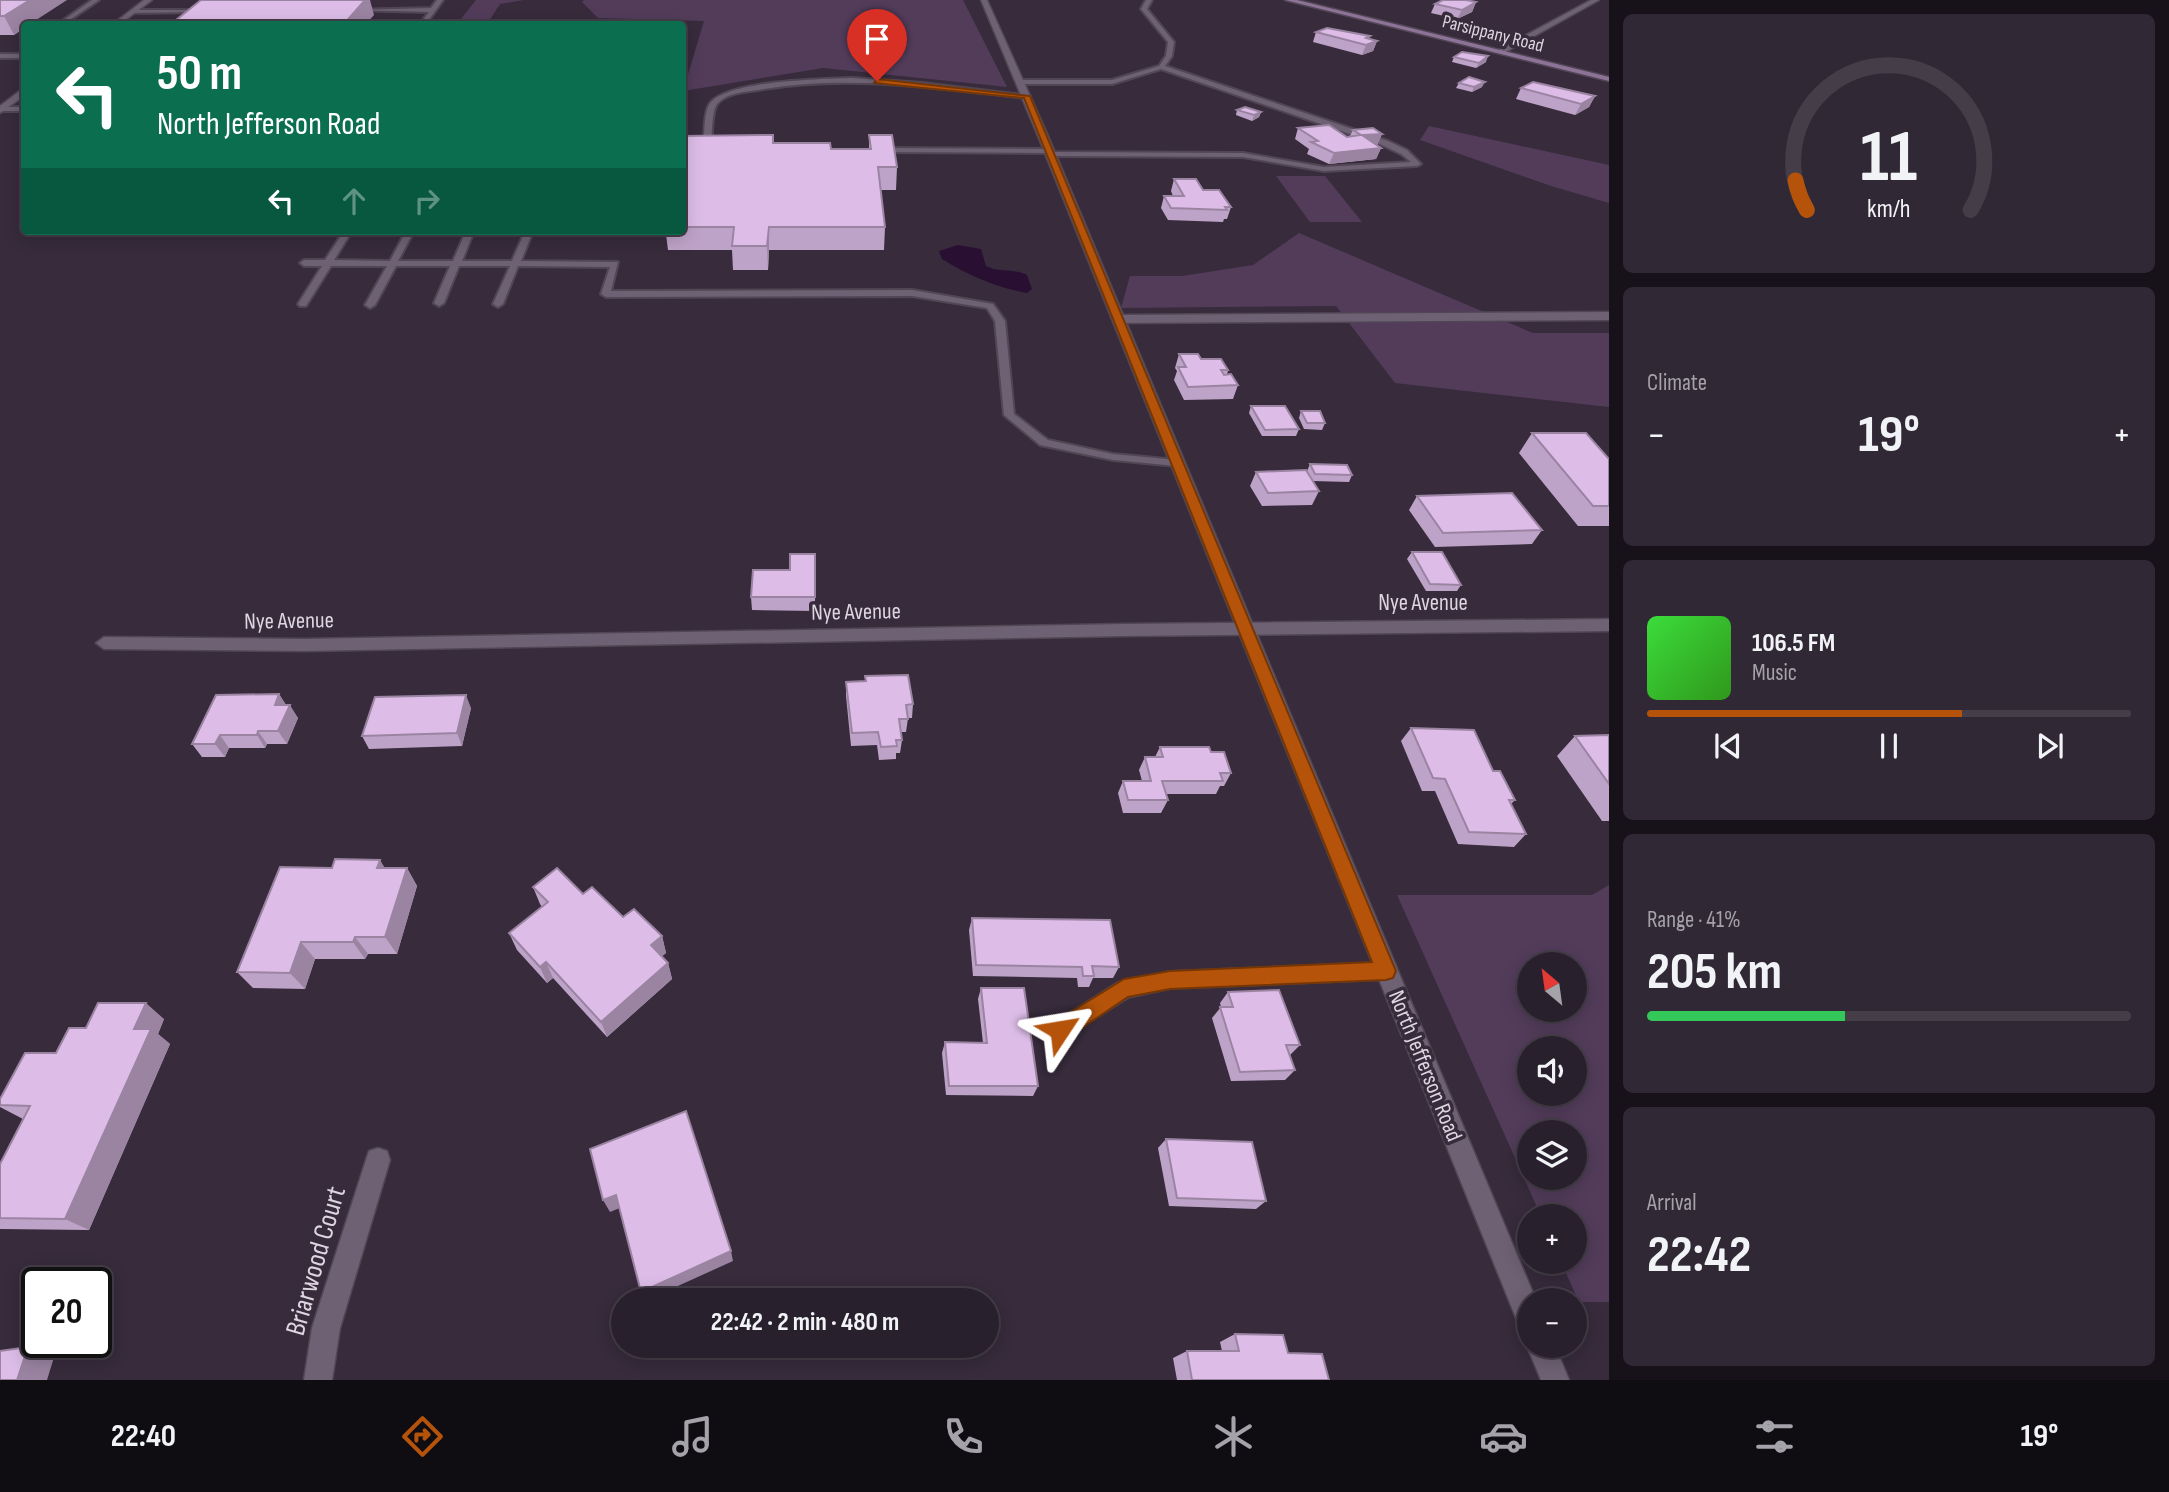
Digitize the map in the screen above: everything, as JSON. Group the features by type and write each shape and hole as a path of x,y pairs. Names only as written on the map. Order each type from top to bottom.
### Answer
{"main road":[{"name":"Parsippany Road","path":"1288,0 1609,79"}],"street":[{"path":"120,21 149,0"},
{"name":"North Jefferson Road","path":"984,0 1024,89 1518,1288"},
{"path":"1499,52 1596,0"},
{"path":"0,107 21,94"},
{"path":"1118,319 1609,316"},
{"name":"Nye Avenue","path":"104,643 167,645 431,642 1244,628 1609,625"},
{"name":"Briarwood Court","path":"318,1380 326,1328 378,1160"},
{"path":"1546,1358 1555,1380"}],"lane":[{"path":"65,21 96,0"},
{"path":"426,21 440,0"},
{"path":"707,150 711,107 714,101 720,96 762,87 801,82 858,80 1024,89 1112,82 1161,67 1169,57 1171,42 1144,9 1149,0"},
{"path":"344,10 433,10"},
{"path":"133,12 212,12"},
{"path":"178,18 186,12"},
{"path":"0,56 21,56"},
{"path":"869,150 1243,155 1324,169 1417,164 1404,152 1385,143 1161,67"},
{"path":"0,107 21,109"},
{"path":"695,150 721,150"},
{"path":"303,304 346,235"},
{"path":"369,305 409,235"},
{"path":"439,303 468,235"},
{"path":"498,304 527,235"},
{"path":"304,263 615,264 607,294 912,293 990,306 1000,321 1009,415 1044,443 1112,457 1177,463"},
{"path":"1060,1030 1124,989 1170,980 1386,971"}],"shaded area":[{"path":"476,0 524,0 500,4 489,21 459,21"},
{"path":"963,0 1007,87 823,68 686,91 686,81 704,21 598,18 582,2"},
{"path":"1429,126 1609,165 1609,203 1551,186 1420,140"},
{"path":"1276,176 1325,176 1362,222 1310,222"},
{"path":"1299,233 1533,333 1609,333 1609,407 1395,383 1336,306 1121,308 1130,276 1182,276 1253,265"},
{"path":"958,245 981,249 986,266 1027,275 1032,289 1027,293 994,284 942,259 939,251"},
{"path":"1609,885 1609,1302 1587,1302 1587,1288 1573,1288 1566,1274 1587,1274 1587,1204 1536,1204 1529,1190 1587,1190 1587,1120 1517,1120 1517,1162 1397,895 1592,895"}],"building":[{"path":"0,0 30,0 0,16"},
{"path":"201,0 365,0 347,21 175,21"},
{"path":"1443,0 1476,2 1462,10 1435,4"},
{"path":"1327,28 1370,36 1366,38 1377,41 1366,45 1316,32"},
{"path":"1462,52 1488,56 1479,63 1454,57"},
{"path":"1469,77 1485,82 1474,87 1459,83"},
{"path":"1533,82 1595,96 1581,104 1521,88"},
{"path":"1245,107 1261,112 1254,115 1237,110"},
{"path":"1329,125 1347,137 1361,135 1353,130 1373,128 1382,134 1362,135 1381,148 1334,153 1311,142 1318,141 1298,128"},
{"path":"773,135 773,143 830,143 831,149 871,149 869,135 892,135 897,167 878,167 885,227 769,227 767,246 732,246 734,227 686,227 686,136"},
{"path":"1174,179 1196,179 1203,190 1219,190 1231,207 1225,207 1227,210 1171,208 1164,196 1184,196"},
{"path":"1179,354 1198,354 1201,359 1221,359 1228,370 1221,370 1224,375 1231,374 1238,385 1188,387 1178,367 1186,367"},
{"path":"1251,406 1285,406 1299,429 1265,430"},
{"path":"1301,411 1320,411 1325,423 1307,423"},
{"path":"1532,433 1586,433 1609,459 1609,506 1593,506"},
{"path":"1310,464 1347,465 1352,475 1315,474"},
{"path":"1306,470 1319,491 1268,493 1256,472"},
{"path":"1512,493 1542,530 1443,533 1417,496"},
{"path":"1412,552 1442,552 1461,585 1430,584"},
{"path":"790,554 815,554 815,597 751,597 753,570 790,570"},
{"path":"908,675 913,704 906,705 908,719 899,719 902,740 896,740 897,746 881,747 878,732 852,733 846,682 866,681 865,676"},
{"path":"279,694 275,705 290,705 278,731 258,731 257,735 220,735 215,744 192,744 216,695"},
{"path":"466,695 457,733 362,736 375,697"},
{"path":"1411,728 1474,730 1493,771 1500,771 1515,800 1509,800 1526,834 1469,832 1445,779 1433,778"},
{"path":"1609,735 1609,784 1575,736"},
{"path":"1160,747 1209,747 1211,752 1224,752 1231,773 1220,773 1223,781 1162,781 1168,800 1128,800 1123,781 1151,781 1145,757 1163,757"},
{"path":"335,859 380,860 377,868 407,868 385,937 355,937 353,942 301,942 290,973 237,972 280,867 332,868"},
{"path":"557,868 583,894 592,887 623,917 634,909 662,936 651,945 668,963 601,1022 546,962 540,967 509,933 548,902 533,887"},
{"path":"972,918 1110,920 1119,967 1092,966 1094,976 1083,976 1082,967 976,965"},
{"path":"981,988 1024,988 1038,1086 949,1086 945,1042 987,1043"},
{"path":"1279,990 1300,1045 1286,1045 1295,1070 1240,1072 1220,1007 1233,1007 1228,992"},
{"path":"98,1003 146,1003 134,1029 151,1029 65,1219 0,1218 0,1164 30,1106 0,1105 0,1099 25,1053 56,1053 69,1028 86,1028"},
{"path":"686,1111 731,1251 650,1288 640,1288 616,1195 603,1200 590,1149"},
{"path":"1166,1139 1252,1142 1266,1201 1177,1198"},
{"path":"1235,1334 1283,1335 1288,1353 1322,1354 1329,1380 1192,1380 1187,1351 1239,1351"},
{"path":"21,1348 21,1358 24,1358 17,1380 0,1380 0,1351"}],"route":[{"path":"877,81 1027,96 1386,971 1170,980 1124,989 1060,1030"}]}
